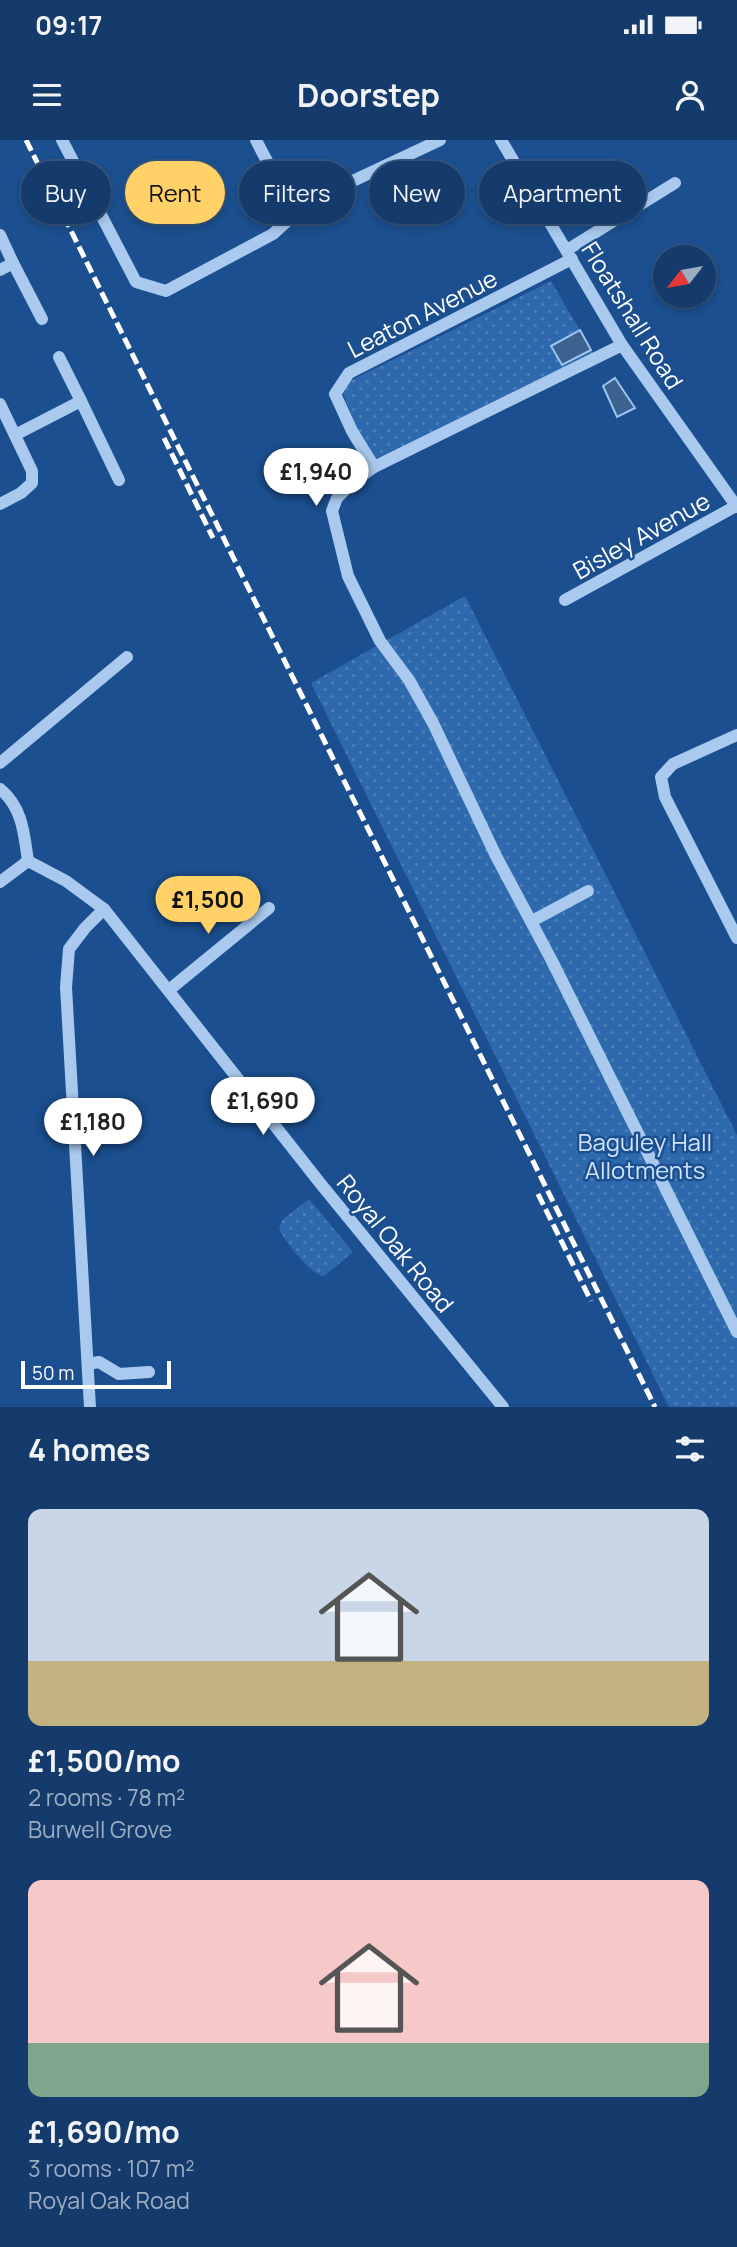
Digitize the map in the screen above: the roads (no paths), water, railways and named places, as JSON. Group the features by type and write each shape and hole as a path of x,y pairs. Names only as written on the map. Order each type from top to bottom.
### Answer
{"street":[{"path":"62,140 135,282 166,291 274,234 285,224"},
{"path":"256,140 266,161"},
{"path":"355,180 440,140"},
{"name":"Floatshall Road","path":"508,142 622,345 737,507"},
{"path":"570,254 674,183"},
{"path":"0,235 42,319"},
{"name":"Leaton Avenue","path":"374,467 352,431 335,394 349,373 570,254"},
{"path":"0,270 13,263"},
{"path":"622,345 374,467 337,498 332,511 348,576 380,641 409,680 433,723 496,856 532,922 737,1332"},
{"path":"59,357 119,480"},
{"path":"15,435 81,401"},
{"path":"0,404 32,471 32,483 21,493 0,504"},
{"name":"Bisley Avenue","path":"565,600 737,507"},
{"path":"0,763 127,657"},
{"path":"737,735 673,764 661,777 665,797 737,938"},
{"path":"0,789 8,795 20,813 29,861 0,882"},
{"name":"Royal Oak Road","path":"29,861 66,881 104,909 320,1183 503,1407"},
{"path":"532,922 588,891"},
{"path":"169,990 269,908"},
{"path":"90,1407 66,987 69,949 104,909"},
{"path":"88,1364 99,1362 119,1374 149,1372"}],"railway":[{"path":"26,140 655,1407"},
{"path":"164,438 213,538"},
{"path":"538,1194 591,1301"}],"park label":[{"name":"Baguley Hall Allotments","path":"645,1155"}]}
